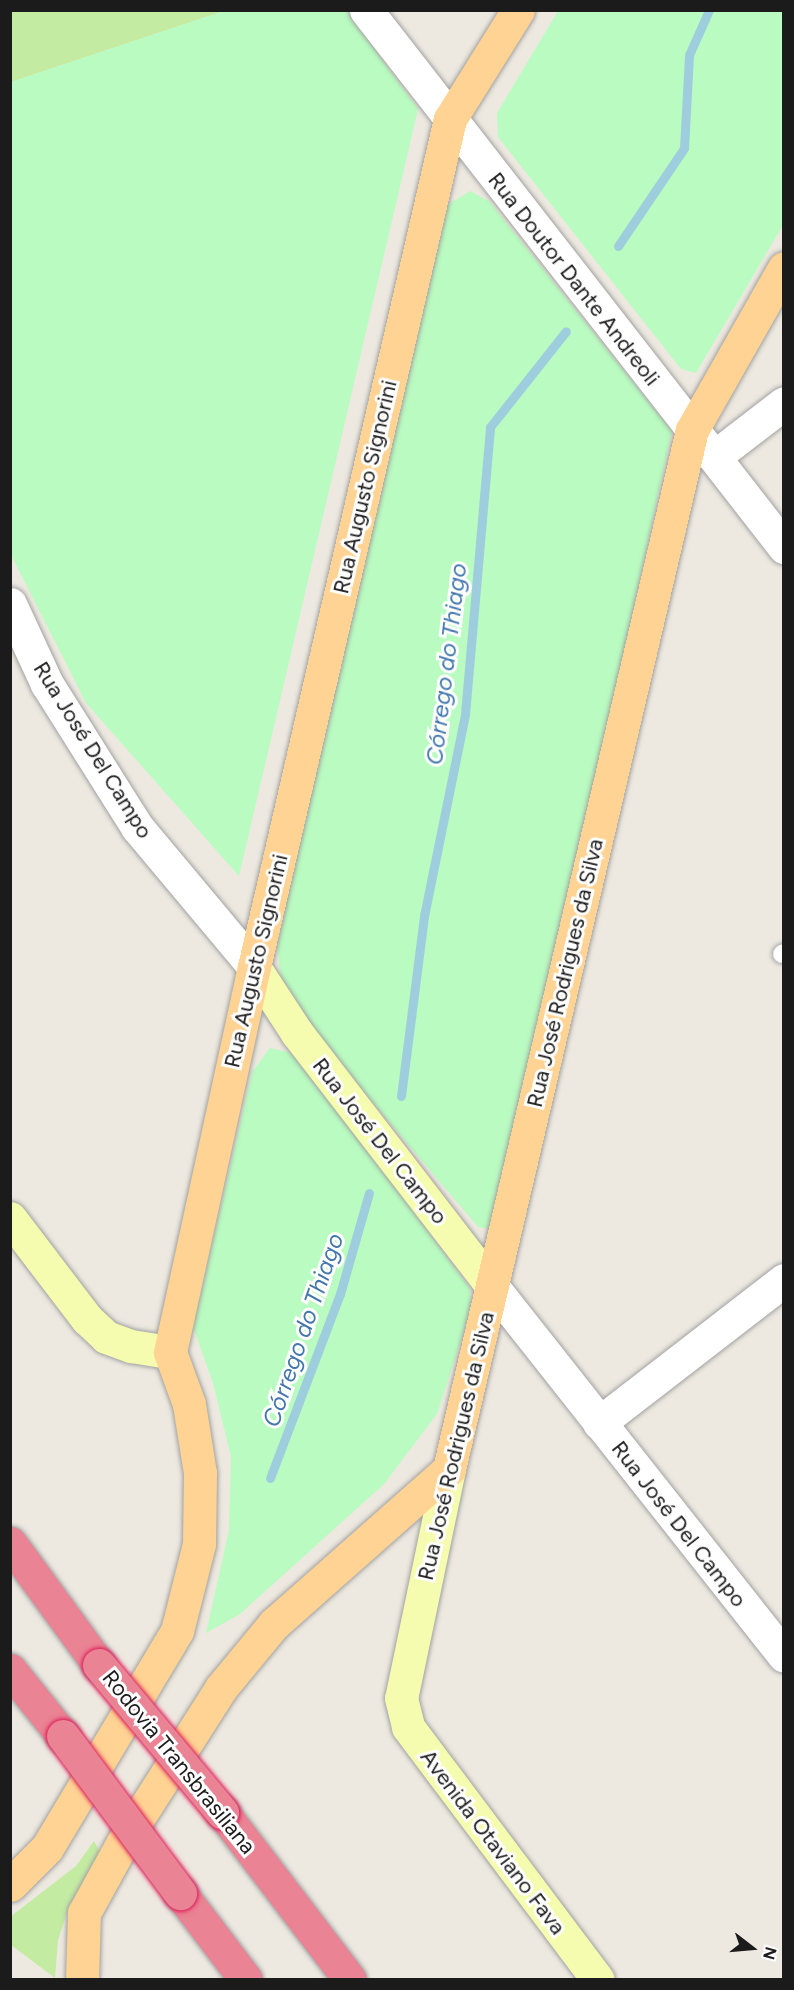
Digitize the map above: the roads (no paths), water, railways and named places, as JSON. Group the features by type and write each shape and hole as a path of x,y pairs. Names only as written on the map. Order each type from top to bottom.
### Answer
{"highway":[{"name":"Rodovia Transbrasiliana","path":"10,1543 99,1665 222,1812 350,1980"},
{"path":"10,1670 63,1736 246,1980"}],"main road":[{"name":"Rua Augusto Signorini","path":"170,1352 254,967 450,119 518,10"},
{"name":"Rua José Rodrigues da Silva","path":"449,1469 692,430 783,268"},
{"path":"10,1885 47,1848 177,1631 199,1544 200,1473 189,1404 170,1352"},
{"path":"82,1980 84,1913 123,1842 221,1688 274,1624 449,1469"}],"street":[{"name":"Rua Doutor Dante Andreoli","path":"366,10 783,547"},
{"path":"714,457 783,403"},
{"name":"Rua José Del Campo","path":"10,604 47,684 137,826 254,967 297,1033 492,1286 783,1656"},
{"path":"10,1218 87,1319 106,1337 131,1346 170,1352"},
{"path":"599,1423 783,1280"},
{"name":"Rua José Rodrigues da Silva","path":"401,1698 449,1469"},
{"name":"Avenida Otaviano Fava","path":"401,1698 408,1727 424,1752 598,1980"}],"waterway":[{"name":"Córrego do Thiago","path":"618,246 684,148 689,55 709,10"},
{"name":"Córrego do Thiago","path":"401,1096 424,916 465,714 490,427 566,331"},
{"name":"Córrego do Thiago","path":"270,1478 340,1294 369,1193"}]}
